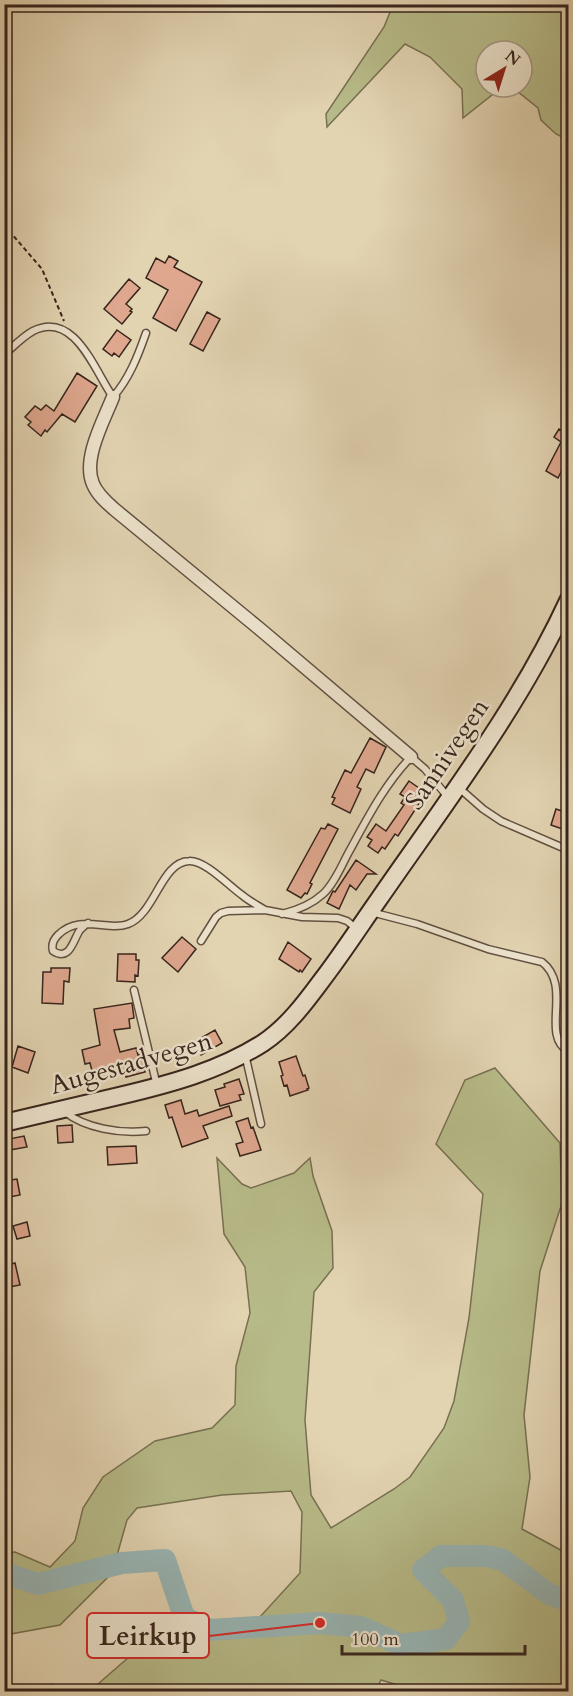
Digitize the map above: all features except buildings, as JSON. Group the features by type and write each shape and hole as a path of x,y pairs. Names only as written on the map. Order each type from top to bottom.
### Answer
{"main road":[{"name":"Sannivegen","path":"358,930 453,793 532,671 568,601"},
{"name":"Augestadvegen","path":"4,1123 157,1087 229,1062 244,1054 266,1041 297,1012 358,930"}],"street":[{"path":"114,397 92,453 90,475 97,492 114,509 411,757"}],"lane":[{"path":"4,355 23,338 40,328 50,327 69,333 81,344 114,397 122,387 139,354 146,333"},
{"path":"282,914 300,910 309,905 329,887 370,814 411,757 453,793 501,821 568,850"},
{"path":"88,923 81,928 64,954 60,955 53,951 53,942 61,932 73,926 88,923 124,926 130,924 140,917 177,864 193,860 265,910"},
{"path":"201,941 221,913 265,910 282,914 338,918 347,921 358,930"},
{"path":"370,912 417,924 488,949 542,962 549,966 558,977 561,989 558,1032 563,1048 568,1051"},
{"path":"134,990 157,1087"},
{"path":"244,1054 261,1124"},
{"path":"62,1110 76,1121 86,1124 130,1132 146,1131"}],"path":[{"path":"4,225 42,269 69,333"}],"green space":[{"path":"393,5 568,5 568,140 556,134 541,120 538,108 527,99 534,99 534,39 474,39 474,99 487,99 463,118 462,89 430,57 405,44 327,127 326,114 384,27"},
{"path":"495,1068 560,1143 562,1203 540,1271 524,1415 530,1477 522,1529 568,1554 568,1691 405,1691 401,1686 381,1680 375,1692 60,1692 50,1684 90,1691 184,1609 209,1636 233,1636 259,1618 300,1573 302,1512 291,1491 222,1495 137,1508 127,1520 112,1573 60,1625 5,1635 5,1553 15,1552 50,1567 75,1541 83,1508 103,1477 155,1441 212,1428 235,1405 236,1366 250,1313 245,1267 224,1234 217,1158 242,1184 251,1188 294,1173 310,1158 313,1176 332,1231 333,1268 314,1292 305,1420 311,1495 331,1528 410,1477 444,1428 454,1401 469,1318 483,1194 436,1144 465,1080"}],"waterway":[{"path":"4,1573 38,1584 122,1563 165,1560 184,1617 209,1630 320,1623 361,1627 401,1645 446,1639 459,1622 453,1600 423,1570 441,1556 487,1556 503,1560 549,1594 568,1601"}],"place":[{"name":"Leirkup","path":"320,1623"}]}
